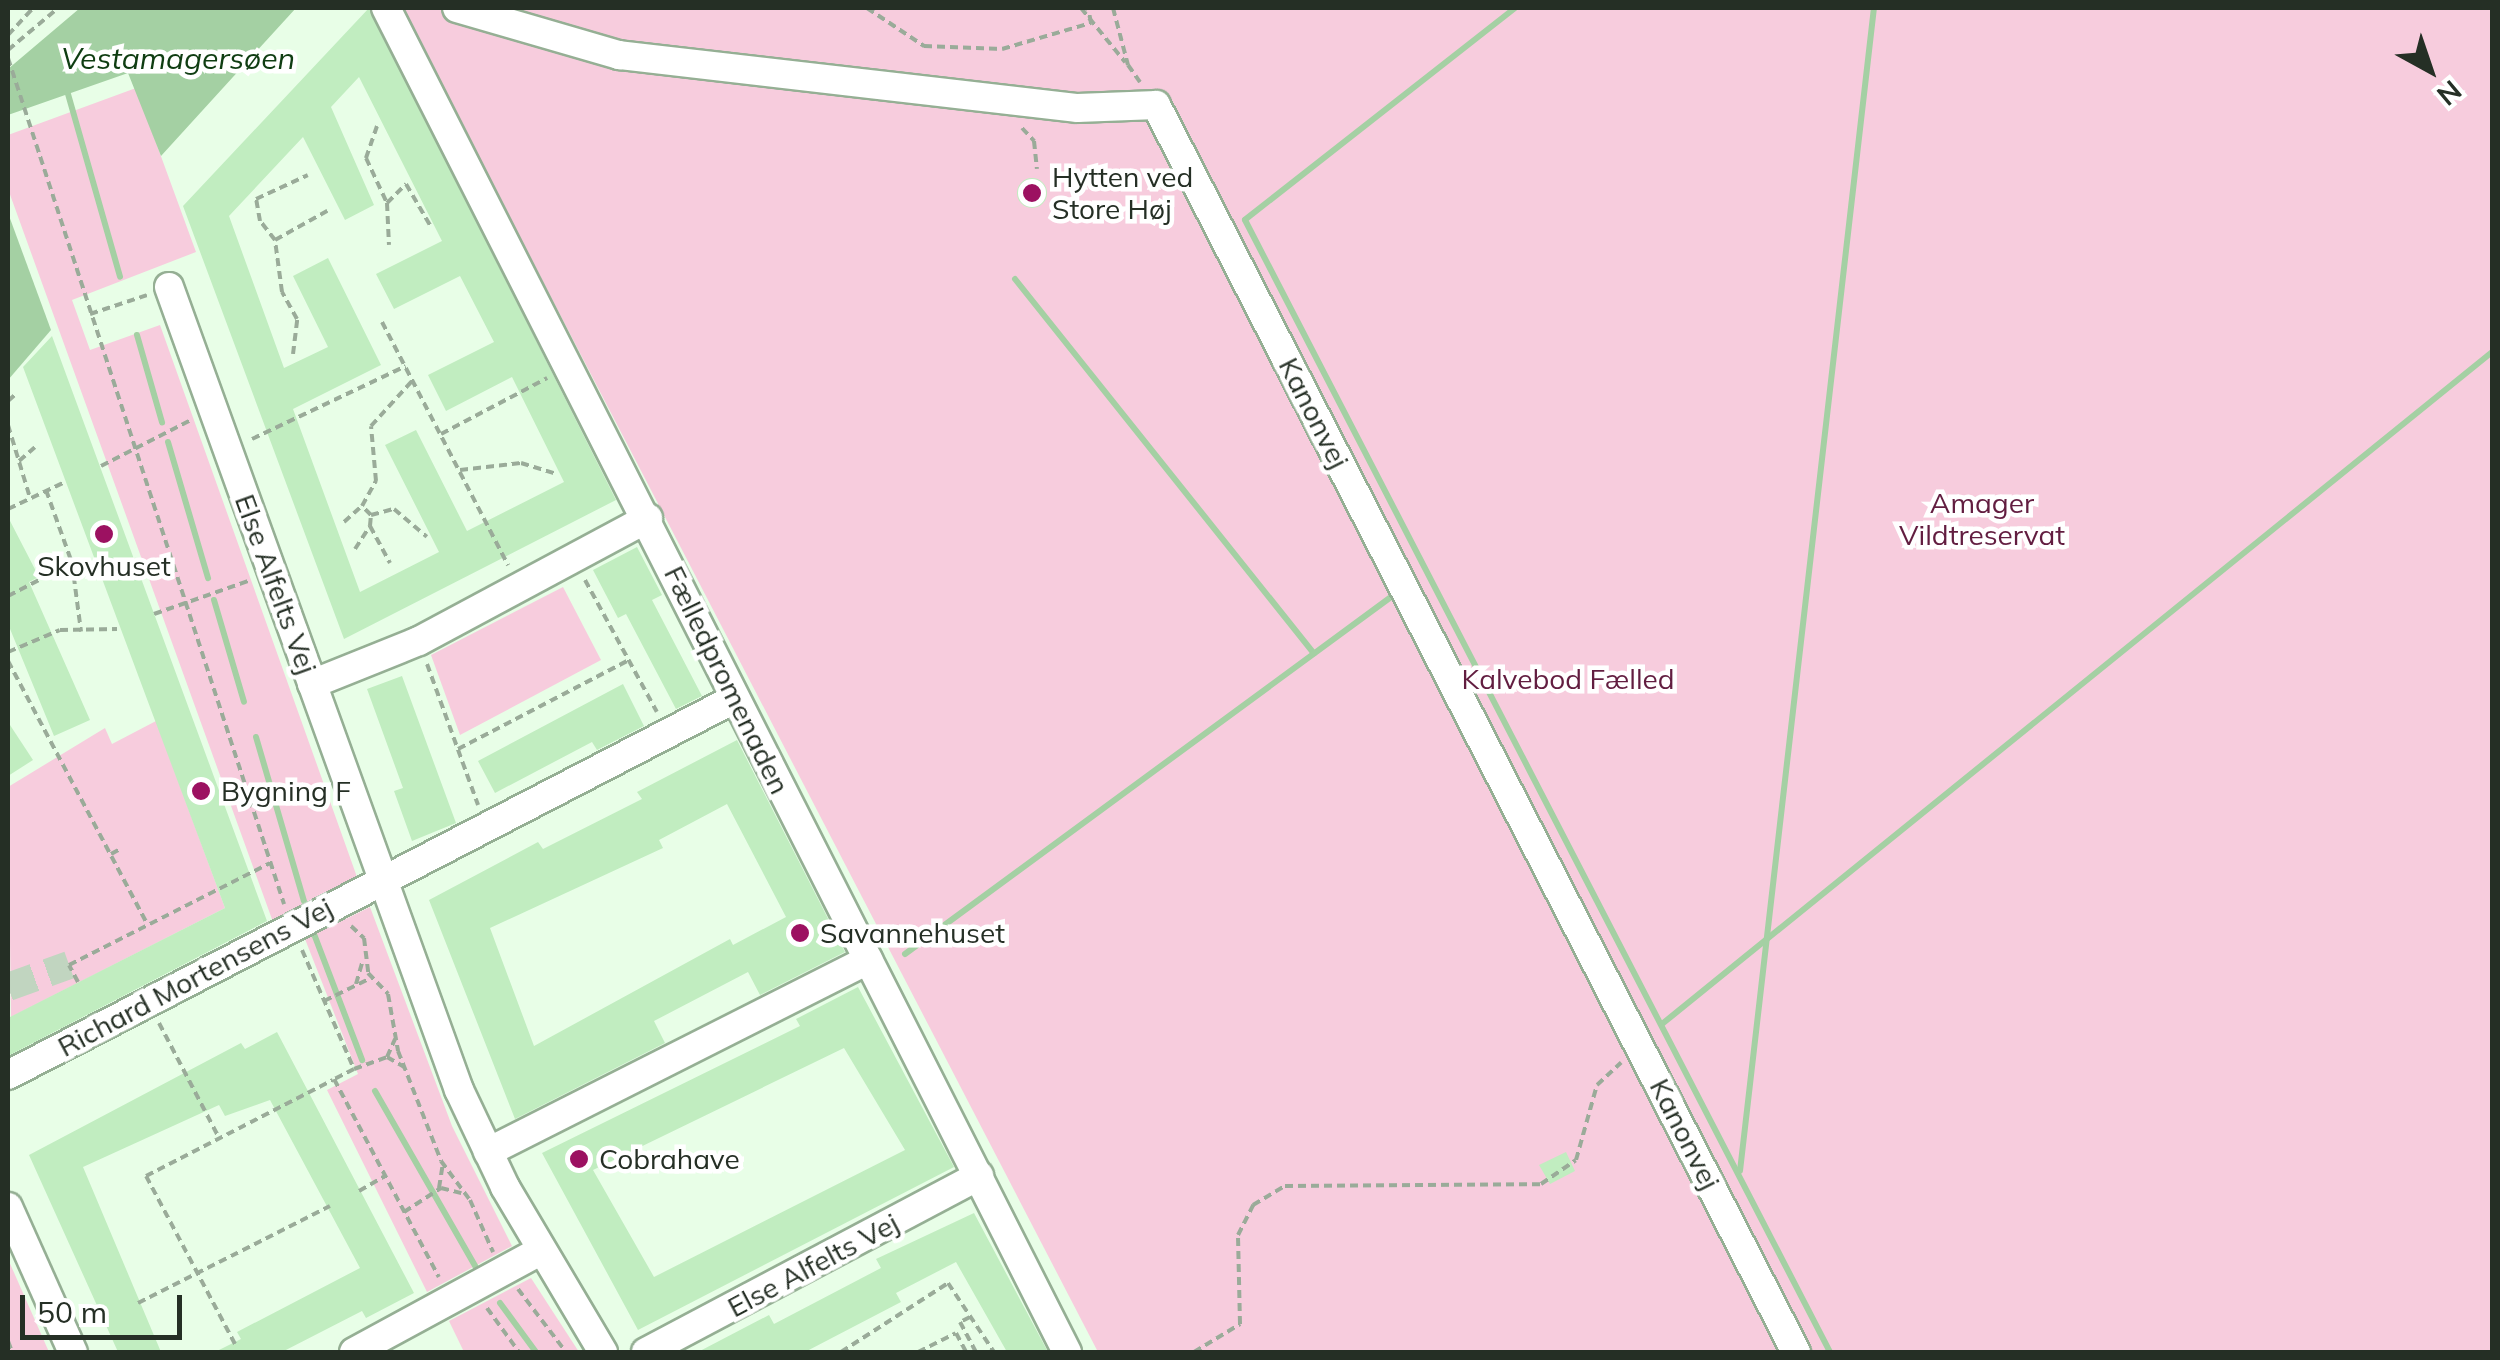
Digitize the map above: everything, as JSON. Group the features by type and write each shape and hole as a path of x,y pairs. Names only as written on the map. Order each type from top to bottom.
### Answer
{"street":[{"name":"Fælledpromenaden","path":"386,8 1068,1352"},
{"path":"457,8 619,55 1078,108 1156,105"},
{"name":"Kanonvej","path":"1156,105 1796,1352"},
{"name":"Else Alfelts Vej","path":"169,288 214,412 244,447 272,574 382,881 488,1152 540,1250 603,1352"},
{"path":"312,684 419,640 648,518"},
{"path":"382,881 734,699"},
{"name":"Richard Mortensens Vej","path":"8,1075 382,881"},
{"path":"488,1152 868,960"},
{"name":"Else Alfelts Vej","path":"646,1352 979,1176"},
{"path":"8,1207 73,1352"},
{"path":"354,1352 540,1250"}],"path":[{"path":"8,35 33,8"},
{"path":"8,50 58,8"},
{"path":"866,8 916,43 946,48 1002,49 1091,22"},
{"path":"1085,8 1091,22 1156,105"},
{"path":"1113,8 1128,65"},
{"path":"8,58 26,123 270,863 292,926 354,1069"},
{"path":"1010,100 1007,113 1034,140 1036,169"},
{"path":"377,126 366,158 387,203 389,246"},
{"path":"293,354 297,318 282,292 275,240 260,220 256,198 308,176"},
{"path":"387,203 406,184 430,226"},
{"path":"275,240 326,211"},
{"path":"90,314 169,288"},
{"path":"382,322 520,587"},
{"path":"245,424 244,447 406,366"},
{"path":"441,434 570,366"},
{"path":"344,522 362,506 376,481 371,426 412,380"},
{"path":"8,401 17,393"},
{"path":"101,466 214,412"},
{"path":"8,426 30,498"},
{"path":"18,462 34,448"},
{"path":"460,470 521,463 556,474"},
{"path":"8,509 63,483"},
{"path":"46,490 72,563 82,631"},
{"path":"362,506 372,515"},
{"path":"372,515 394,509 428,537"},
{"path":"355,549 370,526 372,515"},
{"path":"370,526 390,563"},
{"path":"573,558 668,732"},
{"path":"8,596 72,563"},
{"path":"154,614 272,574"},
{"path":"8,652 60,630 116,629"},
{"path":"419,640 486,826"},
{"path":"458,749 629,660"},
{"path":"8,661 147,923"},
{"path":"8,684 16,680"},
{"path":"111,854 120,849"},
{"path":"78,982 69,965 270,863"},
{"path":"345,919 364,938 356,984"},
{"path":"363,960 388,994 395,1039 443,1163 466,1194 494,1255"},
{"path":"326,1000 373,976"},
{"path":"148,1001 219,1138"},
{"path":"235,1344 146,1176 354,1069 387,1057 395,1039"},
{"path":"1194,1352 1240,1324 1238,1235 1252,1204 1285,1186 1541,1184 1576,1160 1604,1073 1643,1051"},
{"path":"387,1057 406,1068"},
{"path":"334,1079 443,1285 475,1289 519,1352"},
{"path":"438,1188 443,1163"},
{"path":"359,1190 386,1176"},
{"path":"404,1212 438,1188 466,1194"},
{"path":"138,1302 330,1206"},
{"path":"841,1352 948,1282 994,1352"},
{"path":"516,1286 566,1352"},
{"path":"970,1317 960,1322 976,1352"},
{"path":"918,1352 956,1333 966,1352"},
{"path":"8,1341 12,1352"}],"green space":[{"name":"Kalvebod Fælled","path":"401,8 2492,8 2492,1352 1098,1352"},
{"path":"136,88 196,252 72,300 90,350 160,325 357,877 273,922 8,189 8,135"},
{"path":"563,587 601,660 460,735 431,655"},
{"path":"156,721 225,908 11,1017 8,787 105,728 112,744"},
{"path":"370,907 452,1126 512,1246 427,1292 327,1090 358,1074 305,939"},
{"path":"8,1259 49,1352 8,1352"},
{"path":"531,1278 579,1352 464,1352 449,1321"}],"water":[{"name":"Vestamagersøen","path":"80,8 296,8 161,156 128,73 8,115 8,69"},
{"path":"8,213 51,330 8,380"}],"building":[{"path":"369,8 616,500 344,639 183,206","holes":["359,77 442,241 376,274 394,309 460,276 494,342 428,375 446,411 512,377 564,482 467,531 416,430 385,445 439,552 360,592 293,409 381,365 328,258 293,276 328,347 284,368 229,216 303,137 345,220 374,205 331,107"]},
{"name":"Hytten ved Store Høj","path":"1032,178 1043,182 1047,193 1043,204 1032,208 1021,204 1017,193 1021,182"},
{"path":"52,336 267,921 8,1056 8,1018 225,908 23,367"},
{"path":"8,517 39,577 29,582 90,720 54,736 8,624"},
{"path":"637,547 662,595 652,600 702,696 676,709 626,614 618,618 593,570"},
{"path":"402,676 456,823 412,841 394,791 403,788 367,689"},
{"path":"623,684 644,726 597,750 592,742 495,793 478,761"},
{"path":"8,722 33,760 8,776"},
{"name":"Savannehuset","path":"737,740 845,952 760,995 748,972 654,1021 665,1043 515,1119 429,900 538,842 543,849 642,799 637,792","holes":["727,804 786,917 733,945 730,939 534,1046 490,928 663,848 659,840"]},
{"name":"Cobrahave","path":"858,987 954,1167 638,1330 542,1153 800,1026 796,1019","holes":["844,1048 905,1150 654,1277 593,1170"]},
{"path":"277,1032 414,1293 366,1318 362,1311 282,1352 215,1352 241,1339 237,1332 360,1268 270,1100 225,1116 219,1105 83,1167 161,1352 118,1352 29,1155 241,1043 245,1049"},
{"path":"1566,1152 1575,1171 1550,1184 1539,1165"},
{"path":"974,1213 1048,1352 1007,1352 956,1262 896,1293 901,1302 805,1352 698,1352 769,1315 774,1324 881,1268 876,1259"}],"waterway":[{"path":"1515,8 1245,220 1830,1352"},
{"path":"1740,1171 1874,8"},
{"path":"68,94 120,277"},
{"path":"1015,279 1314,653"},
{"path":"137,335 162,422"},
{"path":"1662,1024 2492,352"},
{"path":"168,442 208,578"},
{"path":"905,954 1391,597"},
{"path":"214,600 244,702"},
{"path":"256,737 304,901"},
{"path":"314,934 362,1060"},
{"path":"375,1091 476,1267"},
{"path":"500,1303 536,1352"}],"tunnel":[{"path":"8,987 69,965"}],"place":[{"name":"Hytten ved Store Høj","path":"1032,193"},
{"name":"Skovhuset","path":"104,534"},
{"name":"Bygning F","path":"201,791"},
{"name":"Savannehuset","path":"800,933"},
{"name":"Cobrahave","path":"579,1159"}],"park label":[{"name":"Amager Vildtreservat","path":"1982,519"}]}
